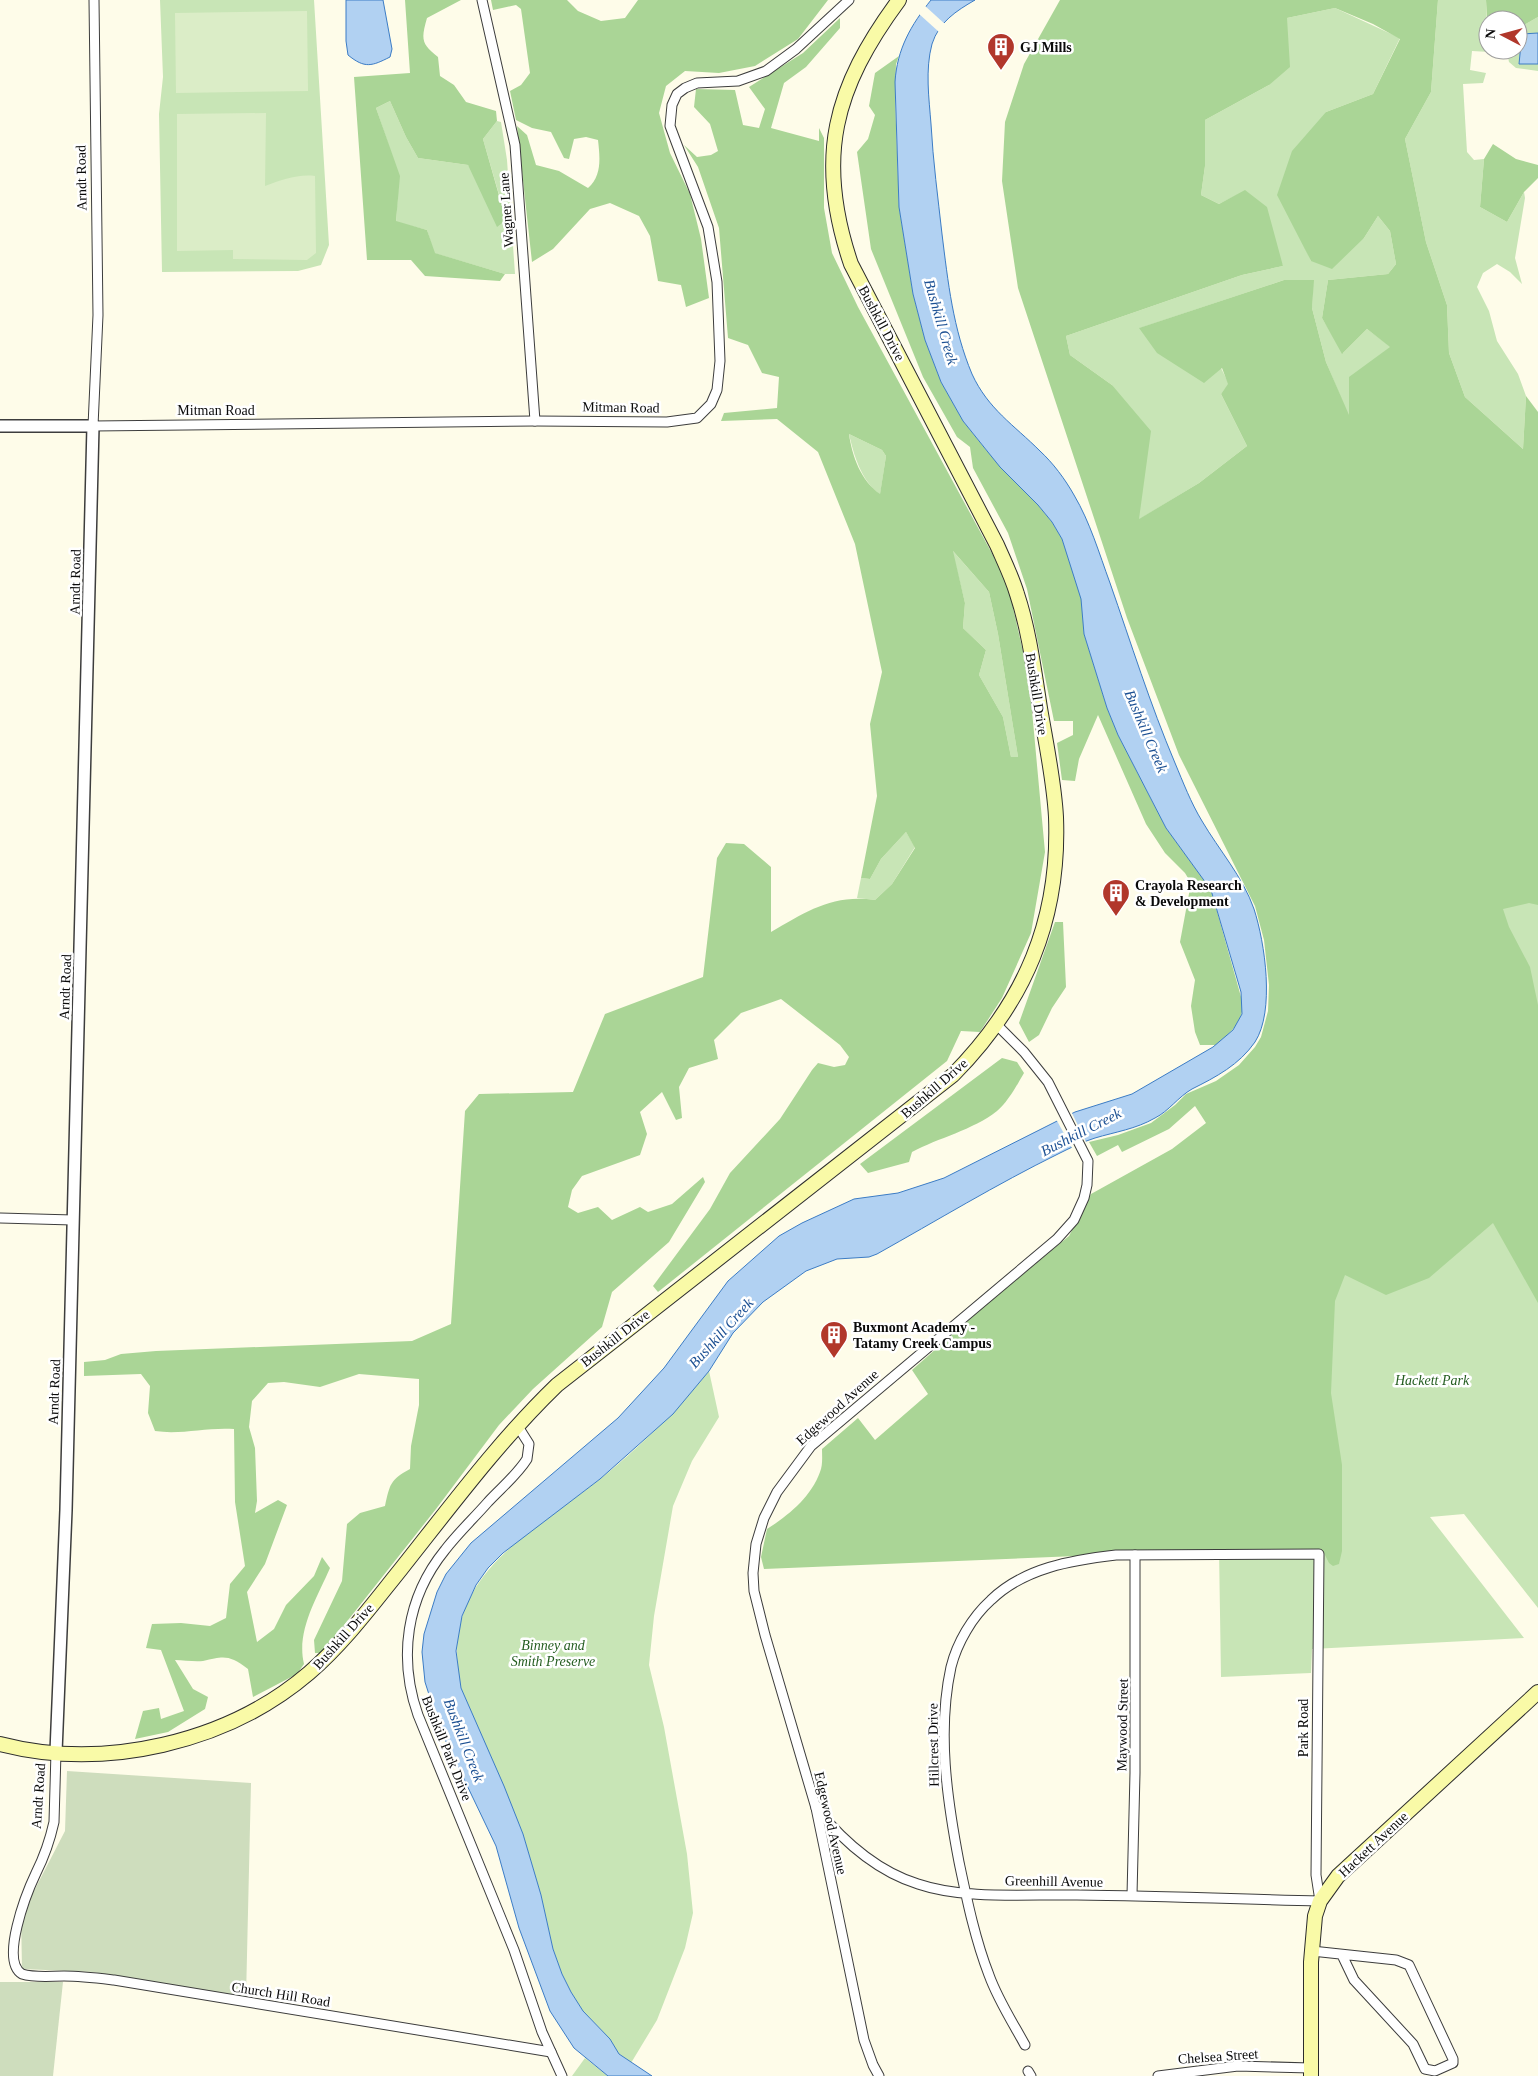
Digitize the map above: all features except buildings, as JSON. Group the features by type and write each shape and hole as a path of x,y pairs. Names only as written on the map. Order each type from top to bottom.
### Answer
{"main road":[{"name":"Bushkill Drive","path":"0,1744 56,1752 119,1752 172,1743 228,1724 291,1687 321,1662 354,1627 517,1425 557,1385 938,1087 973,1054 997,1025 1017,991 1035,953 1047,914 1055,867 1054,798 1026,623 1015,586 997,545 851,264 839,222 833,187 834,144 844,96 862,55 899,0"},
{"name":"Hackett Avenue","path":"1311,2072 1312,1952 1315,1916 1320,1901 1338,1876 1538,1692"}],"street":[{"name":"Arndt Road","path":"9,1964 5,1945 9,1928 42,1859 54,1822 63,1599 93,426 98,315 94,0"},
{"name":"Wagner Lane","path":"482,0 515,145 535,421"},
{"name":"Mitman Road","path":"0,426 535,421 679,422 697,418 711,404 717,390 720,361 717,282 708,227 670,126 672,105 677,94 697,83 738,81 766,71 796,49 850,0"},
{"name":"Edgewood Avenue","path":"880,2076 873,2065 864,2040 816,1808 765,1635 754,1591 753,1573 756,1544 764,1518 777,1492 810,1446 1066,1230 1074,1220 1087,1186 1088,1161 1051,1087 1037,1068 997,1025"},
{"path":"0,1218 73,1220"},
{"name":"Bushkill Park Drive","path":"517,1425 529,1444 527,1460 445,1549 429,1572 414,1605 409,1625 407,1672 409,1686 418,1715 514,1950 539,2024 562,2076"},
{"name":"Hillcrest Drive","path":"1026,2046 989,1977 965,1893 954,1838 945,1774 945,1700 950,1674 964,1633 990,1600 1014,1583 1043,1568 1089,1558 1135,1555 1319,1554"},
{"name":"Park Road","path":"1319,1554 1316,1875 1320,1901"},
{"name":"Maywood Street","path":"1132,1896 1135,1754 1135,1555"},
{"name":"Greenhill Avenue","path":"816,1808 846,1842 882,1867 916,1884 936,1890 965,1893 1320,1901"},
{"path":"1312,1952 1396,1960 1409,1965 1454,2059 1453,2063 1448,2067 1435,2071 1425,2069 1413,2044 1354,1980 1342,1955"},
{"name":"Church Hill Road","path":"9,1964 17,1972 30,1976 83,1977 114,1980 551,2052"},
{"name":"Chelsea Street","path":"1158,2076 1238,2066 1311,2072"}],"green space":[{"path":"160,0 314,0 329,245 321,265 298,271 162,272 159,114 163,77"},
{"path":"405,0 461,0 427,18 423,36 424,41 428,48 438,57 440,76 454,85 466,102 496,111 497,121 483,139 506,220 497,227 468,165 418,158 406,137 390,101 376,108 400,176 396,221 427,230 435,253 505,274 500,281 425,276 411,260 367,260 354,77 410,73"},
{"path":"491,0 567,0 578,11 601,21 625,18 638,0 828,0 798,39 755,66 719,73 685,71 666,86 659,113 670,153 690,194 701,239 709,298 686,307 681,285 658,281 650,236 639,216 610,203 590,209 553,249 532,262 517,126 527,135 536,165 559,171 588,188 593,183 598,172 598,140 586,137 574,139 569,159 564,158 551,132 532,128 516,120 510,91 521,85 530,73 521,9 516,5 493,10"},
{"path":"1060,0 1438,0 1431,92 1405,139 1426,242 1447,305 1449,353 1465,397 1523,449 1526,396 1538,412 1538,905 1529,903 1503,909 1509,927 1530,967 1538,1005 1538,1303 1493,1223 1429,1278 1386,1295 1345,1275 1335,1301 1331,1393 1342,1465 1342,1551 1339,1564 1333,1566 1329,1563 1323,1551 1219,1550 764,1569 761,1557 767,1529 798,1505 816,1481 822,1466 822,1449 858,1418 875,1440 928,1394 912,1370 987,1304 1069,1236 1091,1194 1172,1149 1206,1123 1195,1106 1169,1129 1122,1152 1118,1145 1097,1156 1089,1142 1118,1135 1151,1123 1186,1094 1216,1081 1239,1065 1261,1037 1268,1011 1269,985 1264,940 1255,906 1179,755 1127,618 1018,288 1002,181 1005,122 1024,64","holes":["1335,8 1373,24 1400,39 1373,94 1326,112 1292,151 1277,195 1311,261 1332,269 1364,238 1378,216 1390,231 1396,264 1388,274 1328,280 1322,318 1342,354 1367,329 1390,347 1349,377 1349,415 1326,362 1312,308 1314,280 1284,280 1139,328 1157,353 1204,383 1222,368 1228,384 1221,394 1247,446 1199,483 1139,519 1151,431 1112,385 1070,355 1066,336 1242,275 1283,266 1267,207 1245,190 1219,204 1201,195 1205,166 1205,120 1269,85 1290,67 1287,18"]},
{"path":"1438,0 1486,0 1486,10 1478,10 1478,51 1472,51 1470,70 1486,73 1483,83 1463,84 1467,152 1474,160 1484,159 1480,207 1507,222 1524,192 1525,198 1515,258 1522,284 1510,272 1497,264 1483,273 1477,287 1489,311 1497,341 1518,374 1526,396 1523,449 1465,397 1449,353 1447,305 1426,242 1405,139 1431,92"},
{"path":"1486,0 1538,0 1538,17 1528,23 1528,10 1487,10"},
{"path":"1335,8 1400,38 1373,94 1326,112 1297,231 1311,261 1364,238 1378,216 1390,231 1396,264 1388,274 1328,280 1322,318 1343,353 1367,329 1391,347 1375,359 1349,417 1326,362 1312,308 1313,280 1284,280 1140,328 1221,368 1229,384 1221,394 1247,446 1199,483 1138,520 1143,480 1112,385 1070,355 1066,336 1242,275 1283,266 1245,191 1219,204 1201,195 1205,166 1205,120 1269,85 1287,18"},
{"path":"307,11 308,91 176,93 175,13"},
{"path":"1538,17 1538,71 1516,68 1509,60 1528,60 1528,23"},
{"path":"840,18 840,28 806,67 784,83 771,128 819,141 819,128 824,138 824,208 832,253 858,307 1007,581 1029,678 1045,852 1031,933 1002,998 980,1032 961,1031 947,1061 658,1292 653,1286 710,1209 730,1173 780,1119 812,1070 818,1063 834,1067 845,1065 849,1057 840,1045 781,999 741,1013 714,1040 718,1059 689,1068 679,1087 682,1118 676,1120 662,1092 640,1112 647,1134 640,1155 582,1176 572,1190 568,1207 578,1213 598,1207 612,1220 640,1207 648,1212 672,1204 703,1177 705,1182 669,1242 612,1292 602,1327 533,1389 499,1425 436,1509 322,1653 315,1653 314,1640 342,1581 347,1524 360,1513 385,1506 392,1483 398,1476 410,1469 411,1446 419,1405 419,1379 359,1374 320,1387 284,1382 268,1383 252,1401 249,1427 255,1448 257,1501 255,1513 278,1500 287,1505 265,1564 247,1592 257,1642 274,1629 286,1605 314,1576 322,1557 330,1568 305,1627 302,1652 304,1664 297,1674 253,1697 248,1669 236,1661 227,1658 200,1661 175,1660 193,1689 208,1697 205,1709 168,1732 135,1739 143,1711 159,1708 161,1719 184,1711 161,1650 146,1648 152,1624 181,1623 210,1626 226,1618 230,1584 245,1566 235,1502 234,1429 175,1432 155,1431 148,1413 150,1386 141,1374 84,1376 84,1362 105,1360 121,1354 156,1351 412,1341 451,1324 465,1111 479,1094 573,1092 605,1014 703,977 717,858 726,843 744,844 771,867 771,932 820,906 832,902 860,899 875,900 892,884 915,848 906,832 881,859 870,879 861,878 877,796 870,724 882,672 855,544 818,452 777,419 721,421 724,413 777,408 779,377 762,373 748,345 728,338 719,228 698,167 684,145 697,157 711,155 718,151 710,124 694,107 696,89 735,90 743,125 759,128 765,109 749,87 803,53","holes":["849,434 882,450 886,456 880,494 873,489 858,467 852,451","953,551 989,592 998,634 1018,757 1011,757 1003,717 979,675 986,650 963,628 965,603"]},
{"path":"899,56 896,64 895,98 899,207 913,294 925,340 941,382 963,421 987,451 1038,505 1052,522 1062,539 1082,599 1084,634 1107,708 1118,735 1166,828 1211,890 1243,1004 1238,1023 1216,1045 1200,1045 1195,1032 1191,1006 1195,980 1180,942 1191,883 1185,873 1165,853 1146,824 1098,715 1079,759 1075,781 1062,780 1057,743 1073,735 1073,721 1054,721 1027,589 1008,533 973,468 970,447 957,437 923,377 871,249 857,152 868,139 875,115 869,106 875,73"},
{"path":"390,101 406,137 418,158 468,165 506,219 483,139 497,121 501,122 507,160 515,274 505,274 434,253 427,230 396,222 399,176 376,108"},
{"path":"266,113 265,186 296,177 315,176 316,253 307,260 233,259 233,250 177,251 177,114"},
{"path":"1493,144 1516,159 1538,165 1538,178 1524,192 1507,222 1480,207 1484,159"},
{"path":"849,434 882,450 886,456 880,495 863,475 853,451"},
{"path":"952,550 989,592 998,634 1018,757 1011,757 1003,717 979,675 986,650 963,628 965,603"},
{"name":"Hackett Park","path":"1538,687 1538,1608 1464,1514 1430,1517 1524,1638 1312,1649 1311,1673 1221,1677 1219,1550 1324,1551 1325,1556 1323,1527 1334,1076"},
{"path":"906,832 915,847 892,884 875,900 857,898 861,878 870,879 881,859"},
{"path":"1055,922 1063,922 1066,987 1052,1008 1039,1035 1029,1042 1019,1023"},
{"path":"1002,1058 1017,1062 1024,1073 1009,1098 988,1118 912,1152 909,1162 868,1173 860,1164"},
{"name":"Binney and Smith Preserve","path":"709,1371 719,1417 692,1461 673,1506 654,1616 649,1665 664,1727 687,1854 693,1913 685,1948 657,2020 631,2063 619,2054 610,2039 583,2011 562,1974 553,1949 541,1895 523,1834 461,1688 457,1650 462,1617 475,1589 494,1564 543,1521 599,1480 629,1455 671,1414"},
{"path":"67,1771 251,1783 246,1998 93,1972 22,1969 21,1916 65,1831"},
{"path":"0,1982 63,1982 53,2076 0,2076"},
{"path":"585,2058 608,2076 572,2076"}],"water":[{"path":"346,0 383,0 392,49 390,57 369,65 359,62 348,55"},
{"name":"Bushkill Creek","path":"931,0 975,0 955,13 939,29 932,44 928,74 937,193 952,305 960,340 978,386 1002,416 1054,466 1063,477 1085,516 1157,718 1184,785 1202,821 1244,886 1254,909 1262,940 1264,958 1266,977 1265,1013 1255,1042 1242,1057 1218,1075 1187,1092 1165,1112 1155,1118 1140,1125 1090,1140 1067,1150 989,1190 877,1254 869,1257 837,1259 806,1271 763,1302 733,1333 709,1371 673,1414 600,1479 503,1553 488,1568 476,1585 462,1616 456,1651 461,1688 523,1834 541,1895 553,1949 562,1974 583,2011 610,2039 619,2054 652,2076 608,2076 574,2048 550,2011 519,1928 496,1846 440,1729 425,1682 422,1652 424,1634 437,1592 446,1574 471,1543 618,1418 664,1368 728,1281 779,1236 854,1199 898,1193 944,1178 1075,1112 1132,1094 1213,1047 1233,1030 1242,1014 1241,992 1211,890 1166,828 1118,735 1107,708 1084,634 1081,599 1062,539 1052,522 1038,505 1000,467 963,421 941,382 925,340 913,294 899,207 895,82 896,70 906,38"},
{"path":"1538,33 1538,64 1519,64 1519,60 1528,60 1528,34"}],"pier":[{"path":"924,5 946,25 939,32 918,13"},
{"path":"1071,1111 1087,1144 1073,1150 1056,1119"}],"place":[{"name":"GJ Mills","path":"1001,71"},
{"name":"Crayola Research & Development","path":"1116,917"},
{"name":"Buxmont Academy - Tatamy Creek Campus","path":"834,1359"}]}
